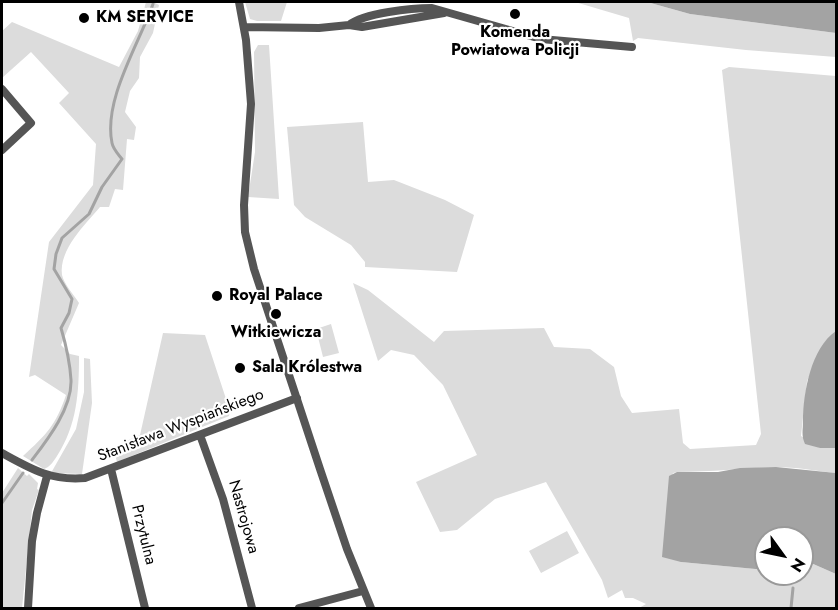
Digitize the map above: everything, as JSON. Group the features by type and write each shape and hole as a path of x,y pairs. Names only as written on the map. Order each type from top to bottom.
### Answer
{"street":[{"path":"238,2 244,27 251,104 244,205 245,232 254,269 297,398 371,609"},
{"path":"244,27 320,28 349,25 362,27 447,12 541,39 632,46"},
{"path":"2,89 31,123 2,150"},
{"name":"Stanisława Wyspiańskiego","path":"2,453 47,476 67,479 85,478 297,398"},
{"name":"Nastrojowa","path":"200,435 223,499 252,609"},
{"name":"Przytulna","path":"111,470 145,609"},
{"path":"28,609 32,541 47,476"},
{"path":"300,609 363,591"}],"shaded area":[{"path":"146,2 159,5 153,33 140,57 139,78 130,91 125,112 136,127 134,140 127,139 123,190 115,189 109,207 100,207 74,238 62,265 63,278 79,303 61,345 70,354 79,356 76,408 64,444 53,462 44,469 23,456 49,429 66,395 35,375 29,377 49,242 93,185 96,144 59,103 69,93 31,52 2,78 2,31 12,22 119,67 138,31"},
{"path":"245,2 287,2 281,21 257,21 250,19"},
{"path":"575,2 647,2 690,14 836,33 836,57 638,38 633,41 629,18"},
{"path":"647,2 836,2 836,33 690,14"},
{"path":"258,45 269,45 279,199 248,197 255,152 254,52"},
{"path":"729,67 836,76 836,331 825,342 807,381 801,436 820,448 836,448 836,473 776,467 673,473 669,486 668,518 681,562 754,569 754,586 814,586 814,564 836,574 836,608 639,608 646,604 633,598 625,598 622,590 608,598 602,580 546,482 495,499 457,530 440,532 416,482 477,455 443,385 414,355 391,350 378,361 353,283 368,290 434,342 444,331 544,328 554,347 590,349 614,367 621,396 632,413 679,409 683,443 690,449 756,445 761,434 722,70"},
{"path":"363,122 368,182 394,180 445,200 474,215 457,272 365,267 365,262 351,245 305,217 294,205 287,127"},
{"path":"331,324 339,353 323,357 316,329"},
{"path":"836,331 836,448 820,448 805,444 802,432 803,410 810,372 820,348"},
{"path":"163,333 205,335 230,411 229,416 117,462 113,447 140,435"},
{"path":"84,358 90,359 92,403 82,474 51,473 76,429 84,392"},
{"path":"776,467 836,473 836,574 814,564 814,526 754,526 754,569 681,562 662,557 669,476 677,472 718,472 740,468"},
{"path":"18,468 38,483 37,489 39,490 32,510 22,608 2,608 2,493"},
{"path":"567,531 579,553 541,573 529,551"}],"waterway":[{"path":"32,460 58,423 70,391 70,367 61,328 69,313 72,299 54,269 56,254 62,238 89,214 102,187 122,159 112,143 113,109 124,72 153,4"},
{"path":"2,503 23,473"},
{"path":"791,608 793,588"}],"place":[{"name":"Komenda Powiatowa Policji","path":"515,14"},
{"name":"KM SERVICE","path":"84,18"},
{"name":"Royal Palace","path":"217,296"},
{"name":"Witkiewicza","path":"276,314"},
{"name":"Sala Królestwa","path":"240,368"}]}
